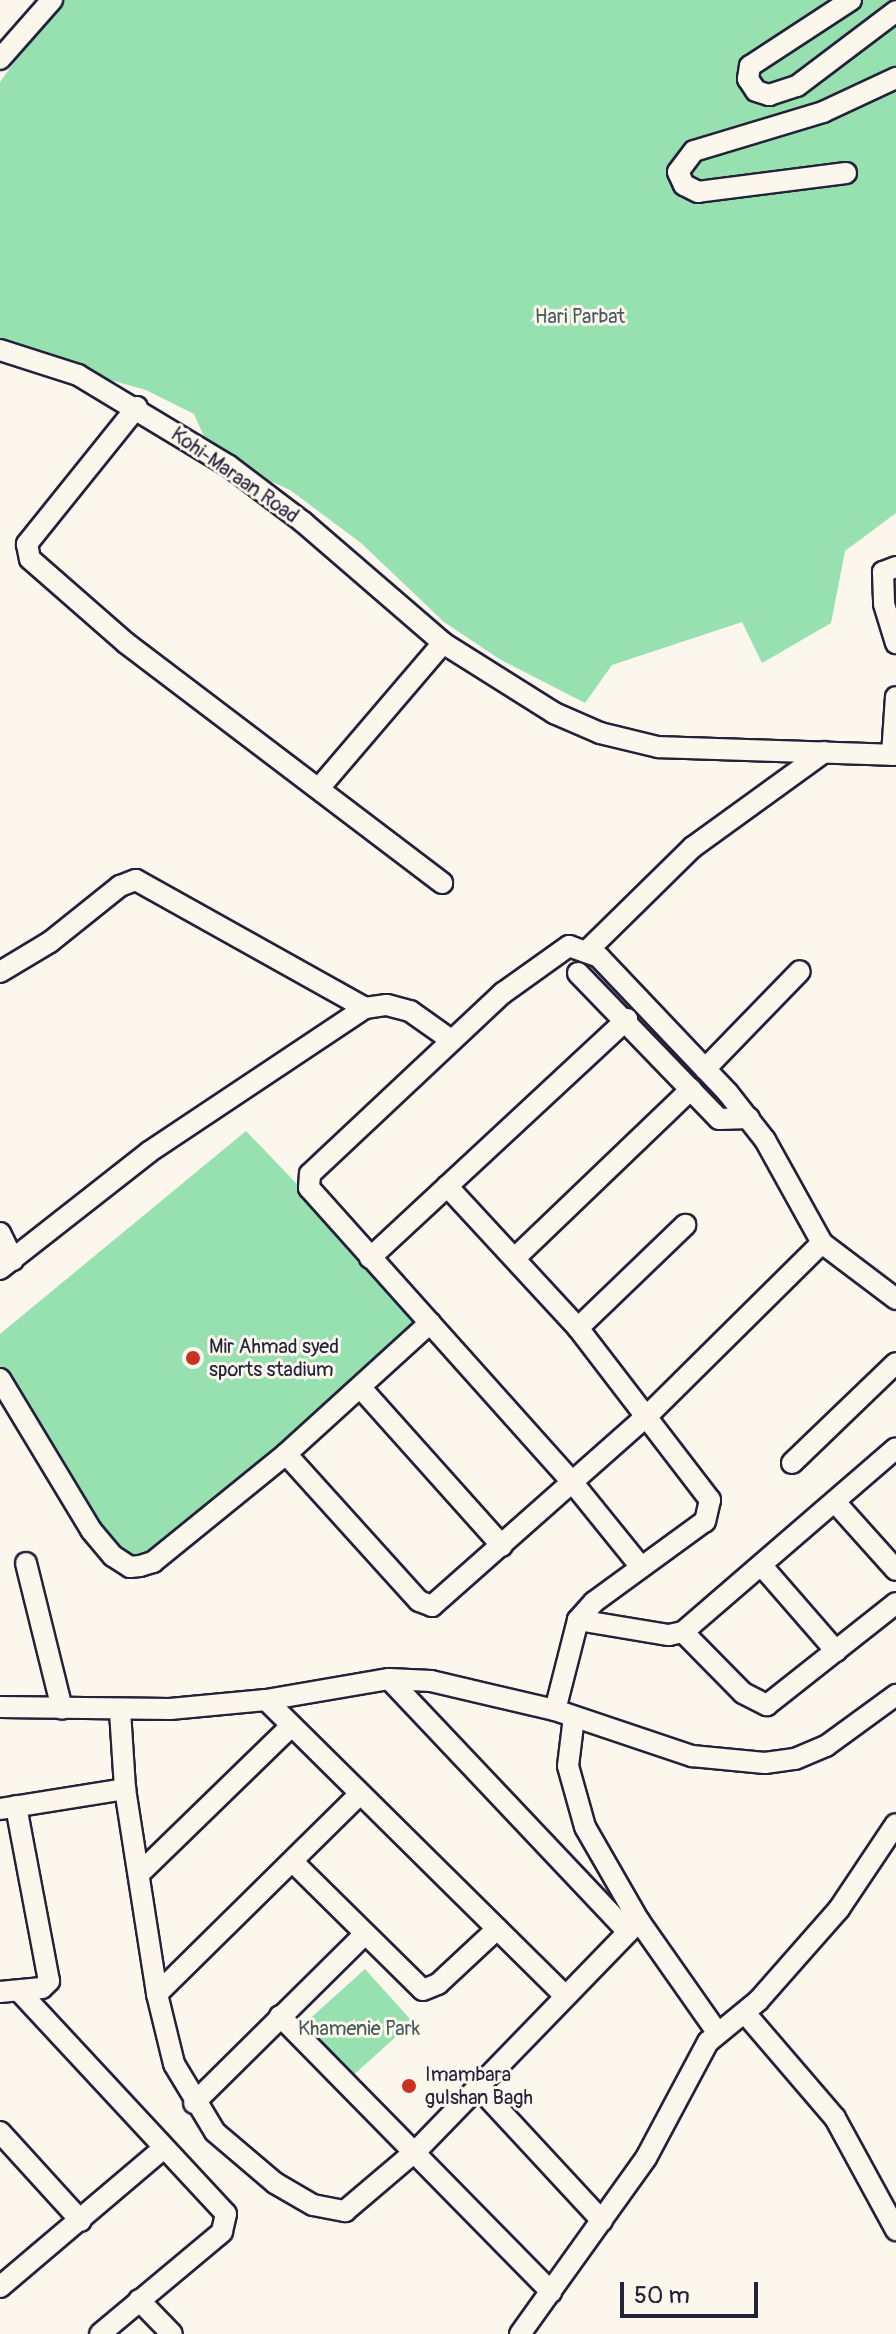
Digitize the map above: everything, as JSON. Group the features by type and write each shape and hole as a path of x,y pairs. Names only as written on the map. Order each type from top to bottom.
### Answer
{"street":[{"path":"0,59 52,0"},
{"path":"851,0 750,66 748,79 756,91 769,95 797,86 896,11"},
{"path":"846,173 698,192 684,185 678,172 694,151 823,112 896,78"},
{"name":"Kohi-Maraan Road","path":"0,350 78,375 137,407 263,491 443,643 517,693 600,733 658,747 894,755"},
{"path":"137,407 27,544 30,559 126,643 320,787 442,883"},
{"path":"896,567 883,572 884,604 896,643"},
{"path":"320,787 443,643"},
{"path":"894,755 896,697"},
{"path":"586,952 693,847 824,752"},
{"path":"0,972 50,942 120,886 136,880 365,1008"},
{"path":"641,1567 573,1483 370,1258 307,1180 451,1040 553,953 569,946 599,957 749,1118 822,1243 896,1299"},
{"path":"705,1069 800,971"},
{"path":"578,973 627,1019 724,1122 749,1118"},
{"path":"0,1233 7,1265 149,1152 365,1008 387,1005 410,1011 451,1040"},
{"path":"370,1258 627,1019"},
{"path":"515,1258 691,1089"},
{"path":"447,1186 578,1328 710,1500 711,1510 693,1530 641,1567 578,1620 565,1714 568,1766 585,1827 634,1926"},
{"path":"578,1328 685,1225"},
{"path":"286,1454 425,1605 438,1603 647,1416 822,1243"},
{"path":"0,1379 91,1530 113,1556 130,1567 153,1562 286,1454 430,1323"},
{"path":"792,1463 896,1363"},
{"path":"360,1387 502,1546"},
{"path":"578,1620 669,1635 683,1632 896,1448"},
{"path":"835,1502 896,1570"},
{"path":"26,1563 62,1709"},
{"path":"762,1566 836,1651"},
{"path":"683,1632 743,1693 767,1705 896,1603"},
{"path":"0,1707 120,1711 266,1700 389,1679 431,1681 565,1714 692,1756 765,1763 795,1759 826,1746 896,1695"},
{"path":"389,1679 634,1926 717,2032"},
{"path":"266,1700 289,1728 564,1995"},
{"path":"120,1711 125,1789 157,1994 174,2064 194,2103 242,2157 275,2183 332,2212 345,2211 417,2150 634,1926"},
{"path":"140,1873 289,1728"},
{"path":"9,1992 42,1988 49,1972 8,1808 125,1789"},
{"path":"157,1994 359,1795"},
{"path":"520,2334 646,2158 700,2053 717,2032 745,2013 839,1909 896,1824"},
{"path":"293,1862 363,1936 423,1990 438,1984 497,1929"},
{"path":"194,2103 363,1936"},
{"path":"9,1992 226,2214 228,2223 100,2334"},
{"path":"745,2013 835,2118 896,2230"},
{"path":"280,2016 417,2150 551,2292"},
{"path":"479,2088 602,2221"},
{"path":"4,2145 81,2221"},
{"path":"0,2287 164,2148"},
{"path":"139,2300 172,2334"}],"green space":[{"name":"Hari Parbat","path":"59,0 896,0 896,513 845,551 831,623 762,663 742,622 612,665 585,703 501,660 444,622 361,543 290,490 212,455 194,414 146,390 0,349 0,82"},
{"name":"Mir Ahmad syed sports stadium","path":"246,1131 430,1323 130,1567 0,1382 0,1334"},
{"name":"Khamenie Park","path":"365,1969 413,2022 347,2081 300,2028"}],"place":[{"name":"Mir Ahmad syed sports stadium","path":"193,1358"},
{"name":"Imambara gulshan Bagh","path":"409,2086"}]}
